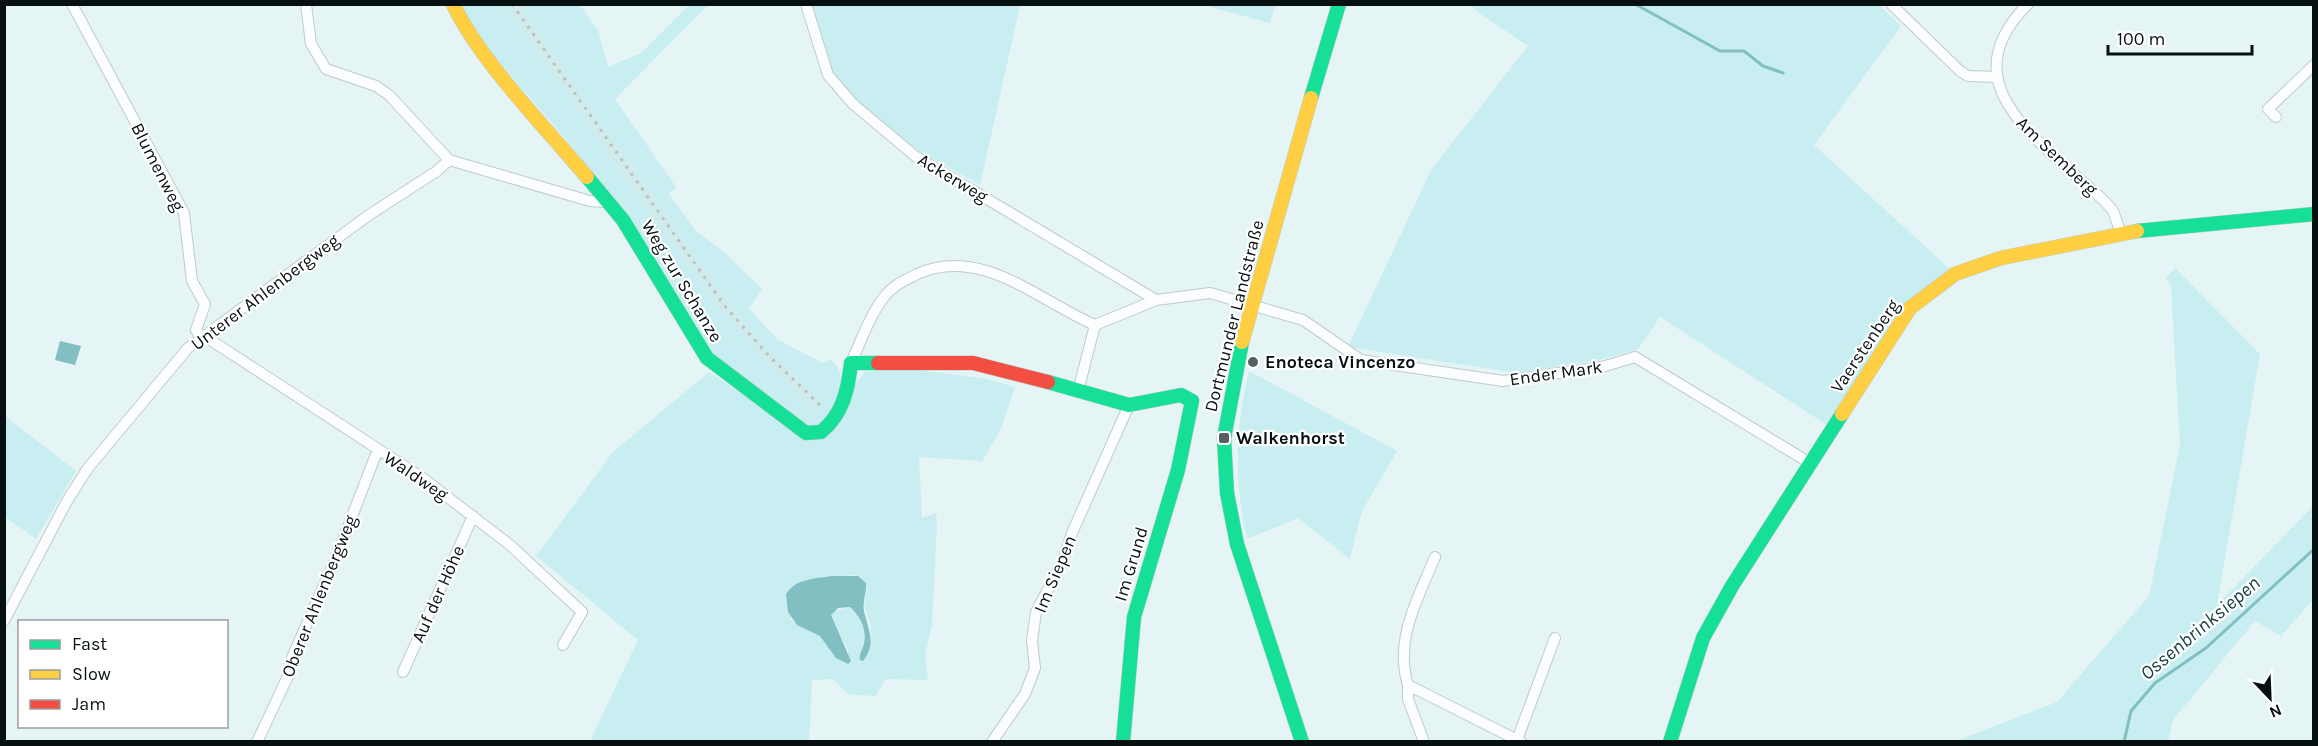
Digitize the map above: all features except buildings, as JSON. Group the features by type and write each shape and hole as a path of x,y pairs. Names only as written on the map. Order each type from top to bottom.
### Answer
{"street":[{"name":"Blumenweg","path":"72,4 184,213 192,281 205,304 196,330 204,336"},
{"path":"306,4 311,44 326,69 376,86 388,95 449,160 583,199 606,202"},
{"name":"Weg zur Schanze","path":"453,4 460,19 503,77 586,173 606,202 630,230 707,358 800,429 816,434 833,421 845,399 851,363"},
{"name":"Ackerweg","path":"806,4 828,75 853,104 915,156 1156,300"},
{"name":"Dortmunder Landstraße","path":"1302,741 1237,544 1227,493 1224,438 1235,372 1252,306 1339,4"},
{"path":"1891,4 1960,72 1968,76 1997,77"},
{"name":"Am Semberg","path":"2028,4 1999,47 1997,77 2004,102 2014,117 2108,205 2121,233"},
{"path":"2276,117 2268,109 2313,65"},
{"name":"Unterer Ahlenbergweg","path":"4,621 67,501 88,468 158,382 204,336 449,160"},
{"name":"Vaerstenberg","path":"1670,741 1703,638 1738,576 1910,308 1930,290 1973,266 2121,233 2313,214"},
{"path":"1078,391 1095,325 993,271 951,264 931,268 895,284 874,314 851,363 973,363 1129,405"},
{"name":"Ender Mark","path":"1095,325 1156,300 1210,293 1303,320 1361,360 1495,380 1525,379 1602,367 1635,357 1810,463"},
{"name":"Waldweg","path":"204,336 424,479 510,545 582,612 563,645"},
{"name":"Im Grund","path":"1123,741 1134,617 1178,470 1192,401 1181,395 1129,405"},
{"name":"Im Siepen","path":"992,741 1025,694 1035,668 1032,641 1036,612 1063,561 1072,533 1129,405"},
{"name":"Oberer Ahlenbergweg","path":"257,741 288,676 290,662 336,558 378,449"},
{"name":"Auf der Höhe","path":"403,672 473,516"},
{"path":"1424,741 1408,699 1408,685 1402,655 1413,609 1435,557"},
{"path":"1408,685 1519,740 1555,638"}],"shaded area":[{"path":"1275,4 1270,23 1203,5"},
{"path":"459,5 506,5 607,153 719,308 814,413 822,402 770,352 727,301 519,5 580,5 598,30 608,67 641,53 689,5 708,5 615,99 676,187 669,194 695,230 725,253 762,289 749,309 778,340 823,363 830,359 837,367 841,376 841,392 823,426 807,429 719,363 631,220 498,61"},
{"path":"506,5 519,5 727,301 795,377 823,402 813,413 719,308 607,153"},
{"path":"809,5 1020,5 980,185 921,152 865,112 831,70"},
{"path":"1471,5 1879,5 1901,26 1814,145 1951,270 1940,278 1827,425 1660,317 1638,349 1599,360 1517,373 1348,347 1431,170 1528,46 1479,13"},
{"path":"2175,268 2260,354 2217,605 2313,506 2313,600 2281,636 2255,621 2173,720 2168,741 1956,741 2057,702 2149,596 2180,445 2171,285 2166,278"},
{"path":"60,341 81,346 75,365 55,360"},
{"path":"904,368 987,379 1015,387 1001,429 982,461 919,457 922,518 936,513 937,523 932,625 925,654 928,680 886,679 875,696 848,694 833,679 812,680 809,741 590,741 638,640 536,556 613,452 709,372 811,440 865,372","holes":["853,575 867,587 864,606 871,626 870,648 859,655 864,642 864,630 859,618 850,607 833,611 831,618 848,650 848,664 838,659 819,634 797,624 790,618 842,576"]},
{"path":"1249,371 1397,451 1362,511 1350,559 1298,518 1247,539 1240,496 1238,455 1241,414"},
{"path":"5,416 76,471 36,539 5,517"},
{"path":"832,576 858,576 866,583 864,608 871,642 863,661 860,660 860,656 864,630 857,615 850,607 838,608 831,615 851,661 848,664 836,658 820,636 797,625 788,612 786,594 790,589 806,580"}],"waterway":[{"path":"1635,4 1720,51 1744,51 1763,66 1783,73"},
{"name":"Ossenbrinksiepen","path":"2124,742 2131,711 2155,683 2206,648 2314,549"}],"railway":[{"path":"512,4 724,305 768,355 820,405"}],"traffic: fast":[{"path":"1311,98 1339,4"},
{"path":"587,177 623,220 707,358 806,433 821,432 835,417 846,392 851,363 878,363"},
{"path":"2137,231 2314,214"},
{"path":"1242,342 1224,438 1227,493 1237,544 1302,742"},
{"path":"1048,382 1129,405 1181,395 1192,401 1178,470 1134,617 1123,742"},
{"path":"1670,742 1703,638 1732,586 1842,414"}],"traffic: slow":[{"path":"453,4 496,71 587,177"},
{"path":"1242,342 1311,98"},
{"path":"1842,414 1910,308 1955,274 2001,258 2137,231"}],"traffic: jam":[{"path":"878,363 973,363 1048,382"}],"place":[{"name":"Enoteca Vincenzo","path":"1253,362"},
{"name":"Walkenhorst","path":"1224,438"}]}
